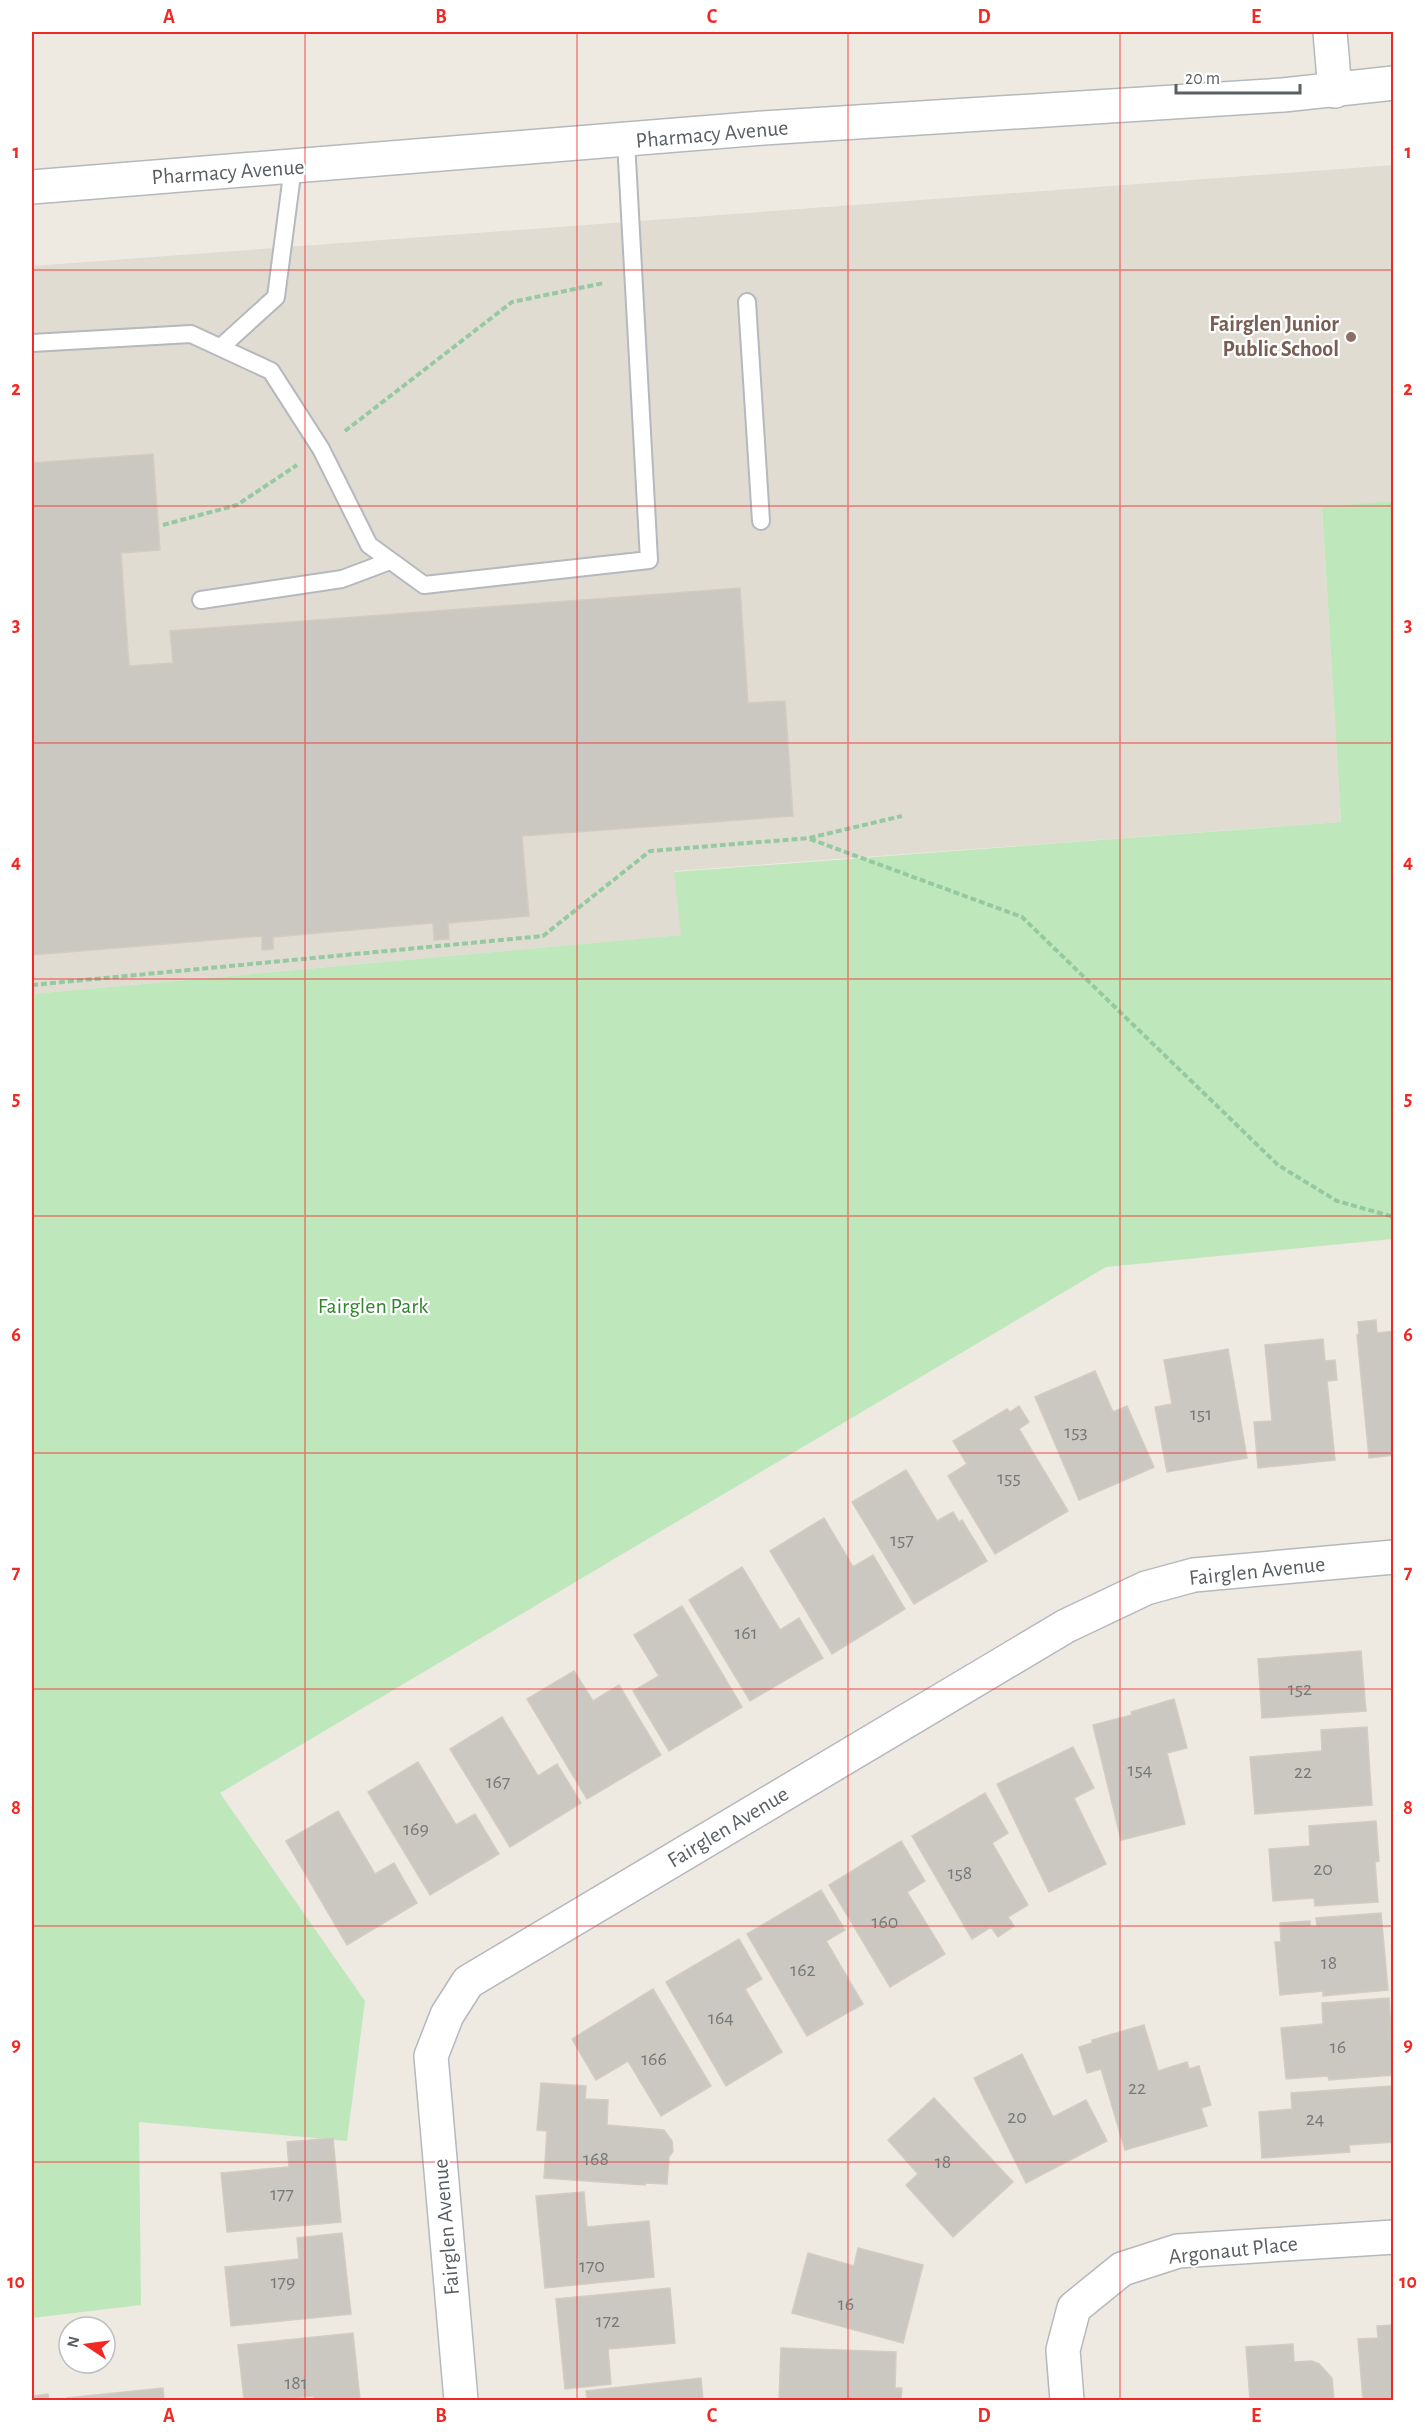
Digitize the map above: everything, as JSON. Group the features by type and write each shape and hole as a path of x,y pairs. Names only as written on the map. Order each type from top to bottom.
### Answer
{"street":[{"path":"1330,32 1335,91"},
{"name":"Pharmacy Avenue","path":"32,187 626,141 763,128 1335,91 1394,83"},
{"name":"Fairglen Avenue","path":"461,2400 431,2056 447,2016 468,1982 1066,1626 1146,1588 1194,1575 1394,1557"},
{"name":"Argonaut Place","path":"1067,2400 1063,2350 1074,2308 1122,2269 1178,2251 1394,2236"}],"lane":[{"path":"32,343 191,334 271,370 321,449 369,545 424,585 648,560 626,141"},
{"path":"221,347 276,297 293,167"},
{"path":"747,302 761,521"},
{"path":"201,600 342,579 390,561"}],"path":[{"path":"163,525 237,505 321,449 512,302 634,276"},
{"path":"32,985 543,936 650,851 809,838 902,816"},
{"path":"809,838 1022,917 1278,1165 1336,1201 1394,1217"}],"shaded area":[{"path":"1393,165 1393,501 1322,508 1341,822 675,871 682,935 32,994 32,266"}],"green space":[{"name":"Fairglen Park","path":"1393,501 1393,1239 1106,1267 220,1793 365,2001 347,2141 139,2122 141,2305 32,2318 32,994 681,935 674,872 1341,822 1322,507"}],"building":[{"path":"153,454 160,550 121,553 129,666 173,663 170,631 740,588 748,703 785,701 793,816 522,836 529,916 448,923 449,939 434,940 433,923 273,937 273,949 262,950 262,936 32,955 32,463"},
{"path":"1376,1320 1377,1333 1394,1331 1394,1455 1369,1458 1357,1335 1359,1334 1358,1322"},
{"path":"1323,1339 1325,1361 1335,1360 1337,1380 1327,1381 1335,1460 1258,1468 1254,1422 1272,1421 1265,1345"},
{"path":"1228,1349 1247,1458 1167,1472 1155,1407 1172,1404 1164,1360"},
{"path":"1095,1371 1113,1412 1127,1406 1154,1467 1079,1500 1035,1397"},
{"path":"1019,1406 1029,1422 1019,1429 1068,1511 995,1554 948,1476 967,1464 953,1441 1007,1409 1010,1412"},
{"path":"906,1470 937,1521 953,1512 959,1522 962,1520 987,1561 914,1604 852,1502"},
{"path":"824,1518 853,1567 873,1555 905,1609 832,1654 770,1551"},
{"path":"742,1567 780,1630 799,1618 823,1658 750,1701 689,1600"},
{"path":"682,1606 742,1707 669,1751 633,1691 659,1676 634,1635"},
{"path":"1361,1651 1366,1711 1262,1718 1258,1659"},
{"path":"574,1671 593,1701 619,1685 661,1755 587,1799 527,1699"},
{"path":"1174,1699 1187,1748 1167,1753 1185,1824 1121,1840 1093,1725 1132,1715 1131,1712"},
{"path":"502,1717 538,1776 557,1764 581,1803 510,1847 450,1749"},
{"path":"1367,1727 1372,1805 1255,1814 1250,1757 1322,1751 1321,1730"},
{"path":"1073,1747 1094,1788 1074,1798 1106,1864 1049,1892 997,1784"},
{"path":"418,1762 456,1825 475,1814 499,1854 430,1895 368,1792"},
{"path":"985,1793 1008,1833 992,1843 1028,1905 1008,1917 1014,1926 998,1937 991,1927 972,1939 912,1836"},
{"path":"338,1811 375,1874 394,1863 417,1903 347,1945 286,1841"},
{"path":"1376,1821 1379,1861 1375,1862 1378,1902 1315,1906 1314,1898 1273,1901 1269,1849 1310,1846 1309,1826"},
{"path":"901,1841 925,1881 907,1892 945,1954 890,1987 829,1885"},
{"path":"821,1890 845,1930 826,1941 863,2004 807,2036 747,1934"},
{"path":"1381,1913 1388,1990 1323,1996 1323,1991 1280,1995 1275,1942 1281,1942 1280,1923 1310,1921 1310,1927 1317,1926 1316,1918"},
{"path":"739,1939 762,1979 745,1989 782,2052 726,2086 666,1982"},
{"path":"653,1989 711,2086 661,2116 628,2061 596,2080 572,2039"},
{"path":"1389,1998 1394,2075 1329,2080 1328,2076 1286,2079 1281,2028 1323,2024 1322,2003"},
{"path":"1144,2025 1158,2071 1187,2062 1189,2069 1199,2066 1211,2105 1201,2108 1207,2126 1125,2150 1101,2069 1087,2073 1079,2047 1092,2043 1092,2040"},
{"path":"1022,2054 1053,2117 1086,2100 1107,2141 1026,2183 974,2078"},
{"path":"541,2083 586,2086 585,2099 608,2100 607,2125 664,2130 672,2141 673,2151 669,2157 667,2184 646,2183 645,2185 544,2178 547,2131 537,2130"},
{"path":"1391,2086 1394,2142 1349,2145 1350,2152 1262,2158 1259,2112 1292,2109 1291,2093"},
{"path":"934,2098 1013,2182 953,2237 906,2185 918,2174 888,2140"},
{"path":"333,2138 341,2222 227,2232 221,2173 289,2167 287,2142"},
{"path":"584,2192 587,2227 649,2221 654,2277 545,2288 536,2196"},
{"path":"342,2233 351,2314 231,2326 225,2267 299,2259 297,2238"},
{"path":"858,2248 923,2265 903,2343 792,2313 808,2253 854,2266"},
{"path":"670,2288 675,2343 608,2349 611,2384 565,2389 556,2299"},
{"path":"1394,2325 1394,2400 1363,2400 1358,2339 1378,2338 1377,2326"},
{"path":"353,2333 360,2400 314,2400 313,2396 244,2400 238,2345"},
{"path":"1293,2344 1294,2362 1312,2361 1319,2364 1332,2378 1334,2400 1250,2400 1246,2347"},
{"path":"781,2348 896,2352 895,2388 902,2388 901,2400 779,2400"},
{"path":"701,2378 703,2400 587,2400 586,2391"},
{"path":"163,2388 164,2400 68,2400 67,2398"},
{"path":"48,2394 49,2400 32,2400 32,2396"}],"place":[{"name":"Fairglen Junior Public School","path":"1351,337"}]}
